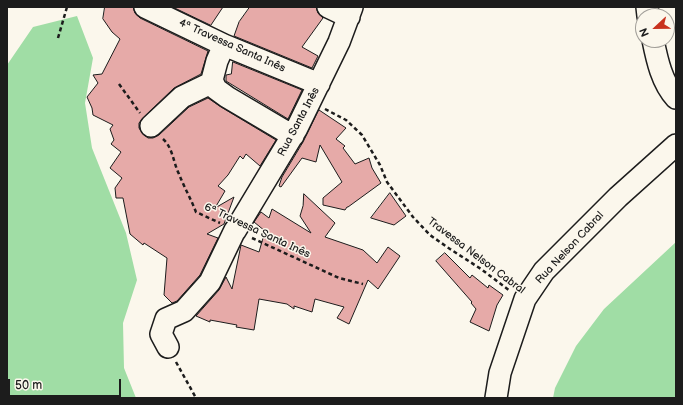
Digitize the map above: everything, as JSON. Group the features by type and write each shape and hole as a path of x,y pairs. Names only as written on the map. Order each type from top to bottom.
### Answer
{"street":[{"name":"4ª Travessa Santa Inês","path":"145,7 224,45 315,92"},
{"path":"328,7 351,12"},
{"name":"Rua Santa Inês","path":"168,346 161,334 166,319 184,310 210,282 235,231 293,136 339,42 351,12"},
{"path":"224,45 217,61 212,80 216,89 226,97 293,136"},
{"path":"655,48 657,60 671,92 676,98"},
{"path":"151,126 182,97 213,82"},
{"name":"Rua Nelson Cabral","path":"496,398 500,373 524,302 533,288 550,266 618,197 676,145"}],"path":[{"path":"58,38 67,7"},
{"name":"6ª Travessa Santa Inês","path":"119,84 151,126 169,144 178,173 192,200 196,212 339,278 363,284"},
{"name":"Travessa Nelson Cabral","path":"315,92 362,135 380,165 387,182 413,217 430,235 481,269 524,302"},
{"path":"168,346 196,398"}],"green space":[{"path":"77,16 93,58 85,103 92,148 126,233 137,280 123,323 124,368 136,398 7,398 7,65 33,27"},
{"path":"676,242 676,395 674,398 553,398 555,388 576,346 604,309"}],"building":[{"path":"105,7 133,7 135,13 140,18 208,51 201,74 174,88 139,123 139,128 148,138 153,138 159,135 189,107 208,98 276,140 260,166 246,154 243,159 240,156 228,175 218,186 225,191 215,208 234,197 224,224 207,234 218,238 200,275 177,301 172,303 164,295 167,258 144,243 143,245 130,234 123,198 116,198 115,188 122,178 110,168 121,152 111,144 114,140 110,129 113,125 93,115 92,108 87,97 98,83 93,75 102,74 120,39 112,32 103,19"},
{"path":"173,7 223,7 211,25"},
{"path":"250,7 316,7 318,13 323,18 302,47 318,56 312,68 234,36 239,22"},
{"path":"233,62 302,90 288,119 226,81 226,75 231,74"},
{"path":"319,110 346,128 336,139 345,146 343,148 355,164 369,158 372,168 381,183 347,207 345,210 323,205 323,198 342,182 320,145 316,162 302,158 281,187 279,186 282,177 303,142"},
{"path":"390,193 406,216 394,225 371,218"},
{"path":"304,194 335,223 325,237 363,250 377,263 388,247 400,256 378,289 368,280 349,324 337,318 344,307 315,299 312,312 294,306 294,309 287,304 259,299 254,330 210,320 210,322 196,316 219,290 226,277 232,289 241,245 259,252 265,231 254,222 261,212 269,218 272,209 311,233 300,216"},
{"path":"445,253 470,278 472,275 488,288 489,285 503,295 497,305 489,331 470,322 476,309 471,303 472,302 436,261"}]}
